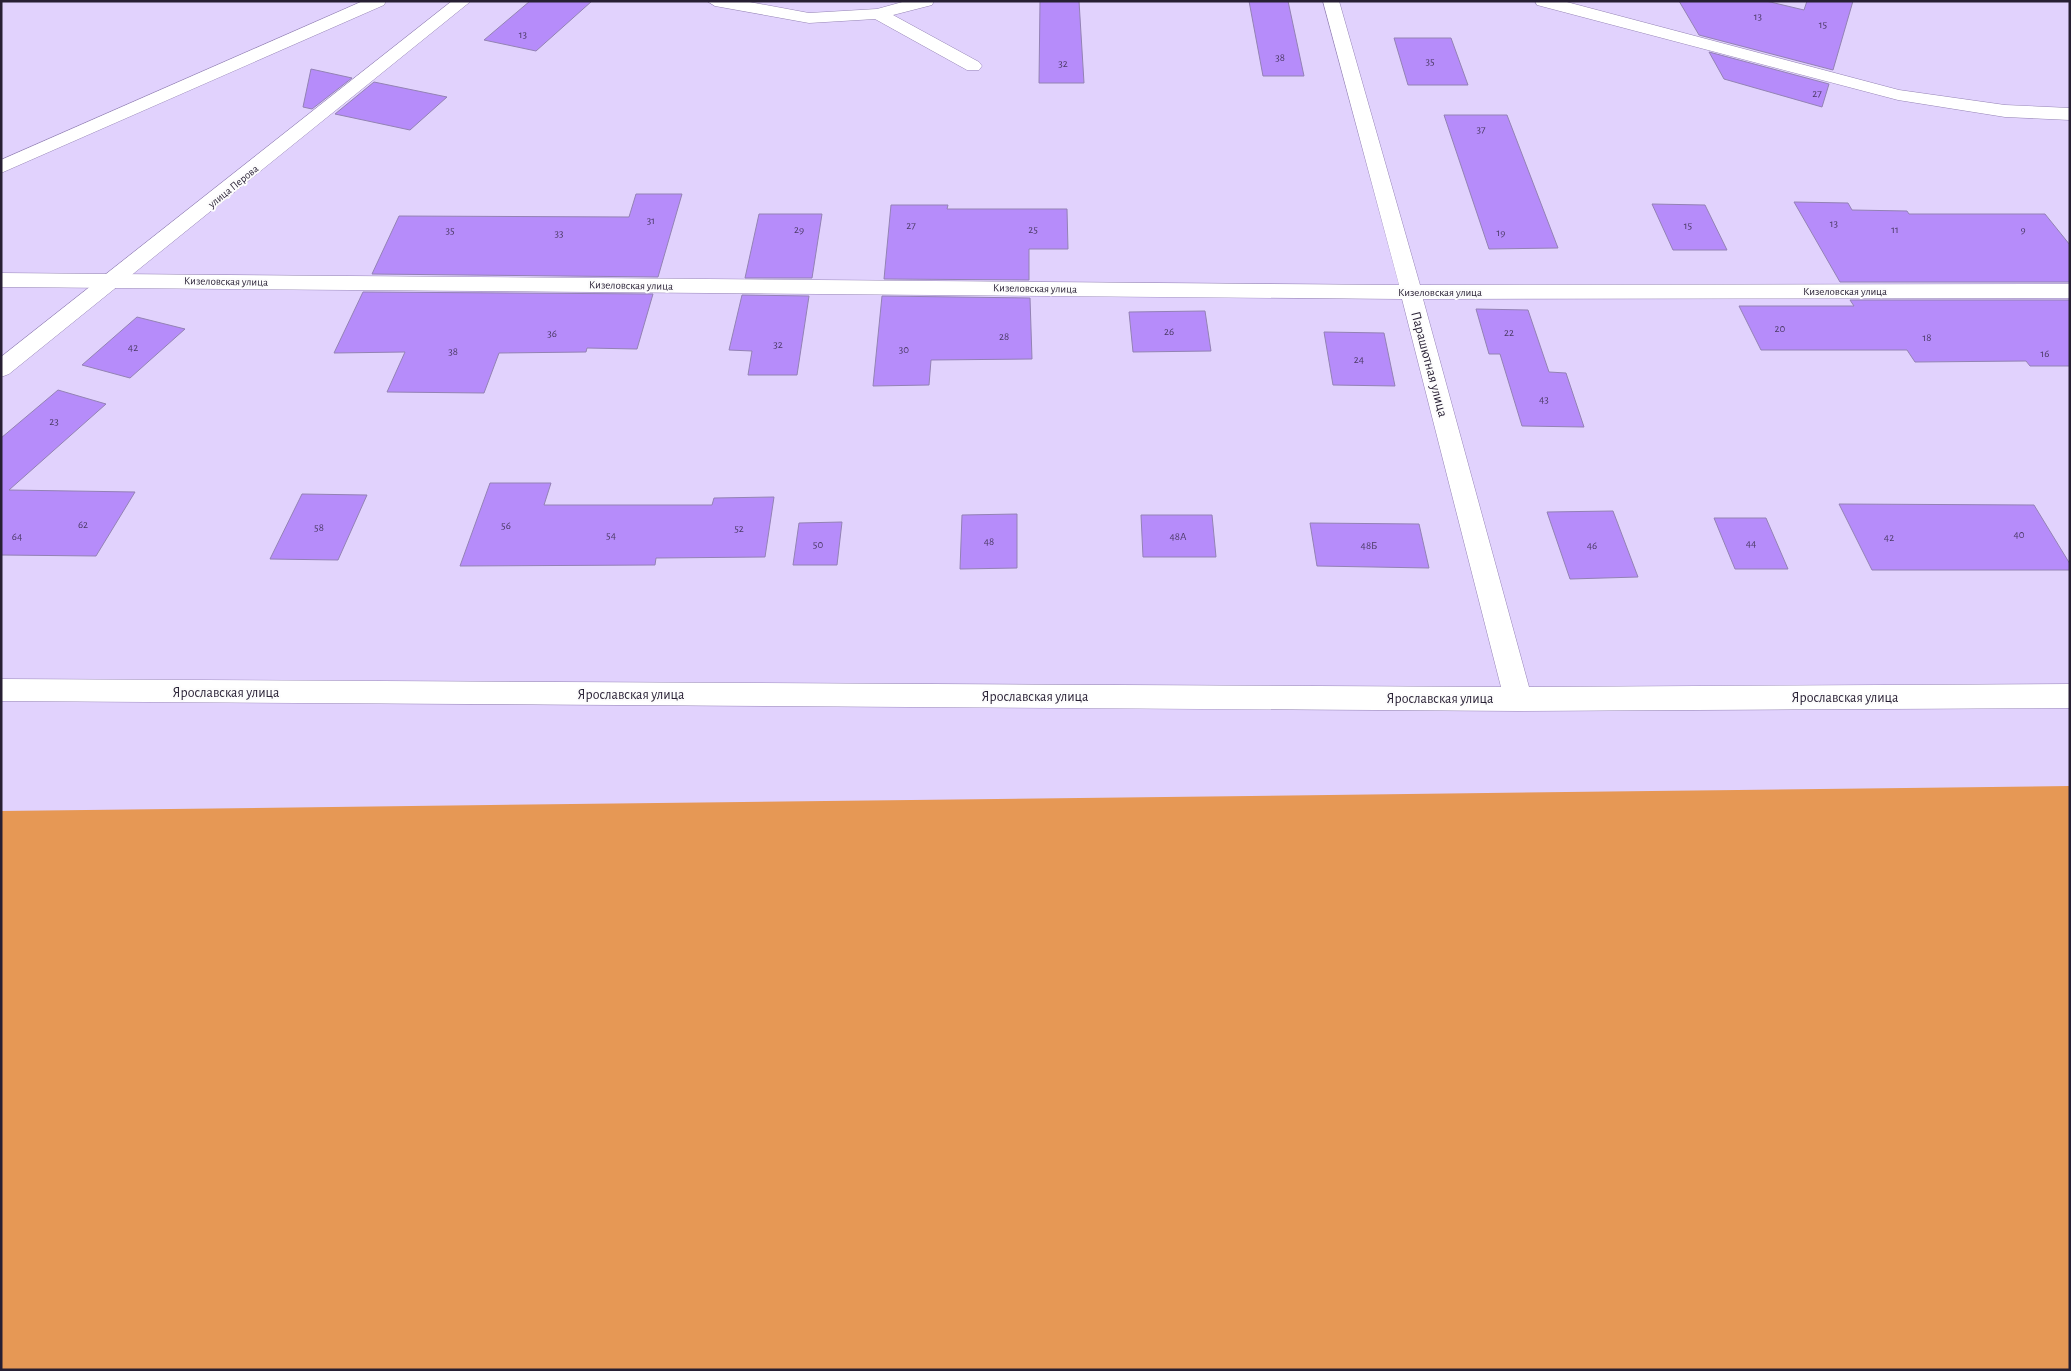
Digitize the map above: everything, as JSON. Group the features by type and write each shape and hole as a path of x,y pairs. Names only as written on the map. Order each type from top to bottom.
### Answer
{"street":[{"path":"1,167 378,1"},
{"name":"улица Перова","path":"1,369 463,1"},
{"path":"715,1 809,18 878,14 926,1"},
{"name":"Парашютная улица","path":"1331,1 1411,292 1518,699"},
{"path":"1543,1 1898,95 2005,111 2070,114"},
{"path":"878,14 973,66"},
{"name":"Кизеловская улица","path":"1,280 1411,292 2070,291"},
{"name":"Ярославская улица","path":"1,690 1518,699 2070,696"}],"shaded area":[{"path":"2070,786 2070,1370 1,1370 1,811"}],"building":[{"path":"530,1 592,1 536,51 484,40"},
{"path":"1040,1 1079,1 1084,83 1039,83"},
{"path":"1249,1 1288,1 1304,76 1263,76"},
{"path":"1679,1 1766,1 1804,10 1807,1 1853,1 1833,70 1699,35"},
{"path":"1394,38 1451,38 1468,85 1408,85"},
{"path":"1709,52 1829,84 1822,107 1724,79"},
{"path":"311,69 352,78 312,109 303,107"},
{"path":"374,82 447,97 410,130 335,114"},
{"path":"1444,115 1507,115 1558,248 1489,249"},
{"path":"636,194 682,194 658,277 372,274 399,216 629,217"},
{"path":"1794,202 1848,203 1852,210 1907,211 1909,214 2045,214 2070,245 2070,282 1840,282"},
{"path":"1652,204 1705,205 1727,250 1673,250"},
{"path":"891,205 948,205 947,209 1067,209 1068,249 1029,249 1029,280 884,279"},
{"path":"759,214 822,214 812,278 745,278"},
{"path":"363,292 653,294 637,349 587,348 586,352 499,353 484,393 387,392 405,352 334,353"},
{"path":"742,295 809,296 797,375 748,375 752,351 729,350"},
{"path":"882,296 1030,298 1032,359 931,360 929,385 873,386"},
{"path":"1850,300 2070,300 2070,366 2030,366 2026,361 1915,362 1907,350 1761,350 1739,306 1854,306"},
{"path":"1476,309 1528,310 1549,372 1566,373 1584,427 1522,426 1500,354 1489,354"},
{"path":"1205,311 1211,351 1133,352 1129,312"},
{"path":"137,317 185,329 130,378 82,365"},
{"path":"1324,332 1384,333 1395,386 1333,385"},
{"path":"58,390 106,404 9,490 135,492 96,556 1,555 1,438"},
{"path":"490,483 551,483 544,505 712,505 714,498 774,497 765,557 656,558 655,565 460,566"},
{"path":"302,494 367,495 338,560 270,559"},
{"path":"1839,504 2034,505 2070,564 2070,570 1872,570"},
{"path":"1613,511 1638,577 1570,579 1547,512"},
{"path":"1017,514 1017,568 960,569 962,515"},
{"path":"1141,515 1212,515 1216,557 1143,557"},
{"path":"1714,518 1766,518 1788,569 1735,569"},
{"path":"842,522 837,565 793,565 799,523"},
{"path":"1310,523 1419,524 1429,568 1317,566"}]}
